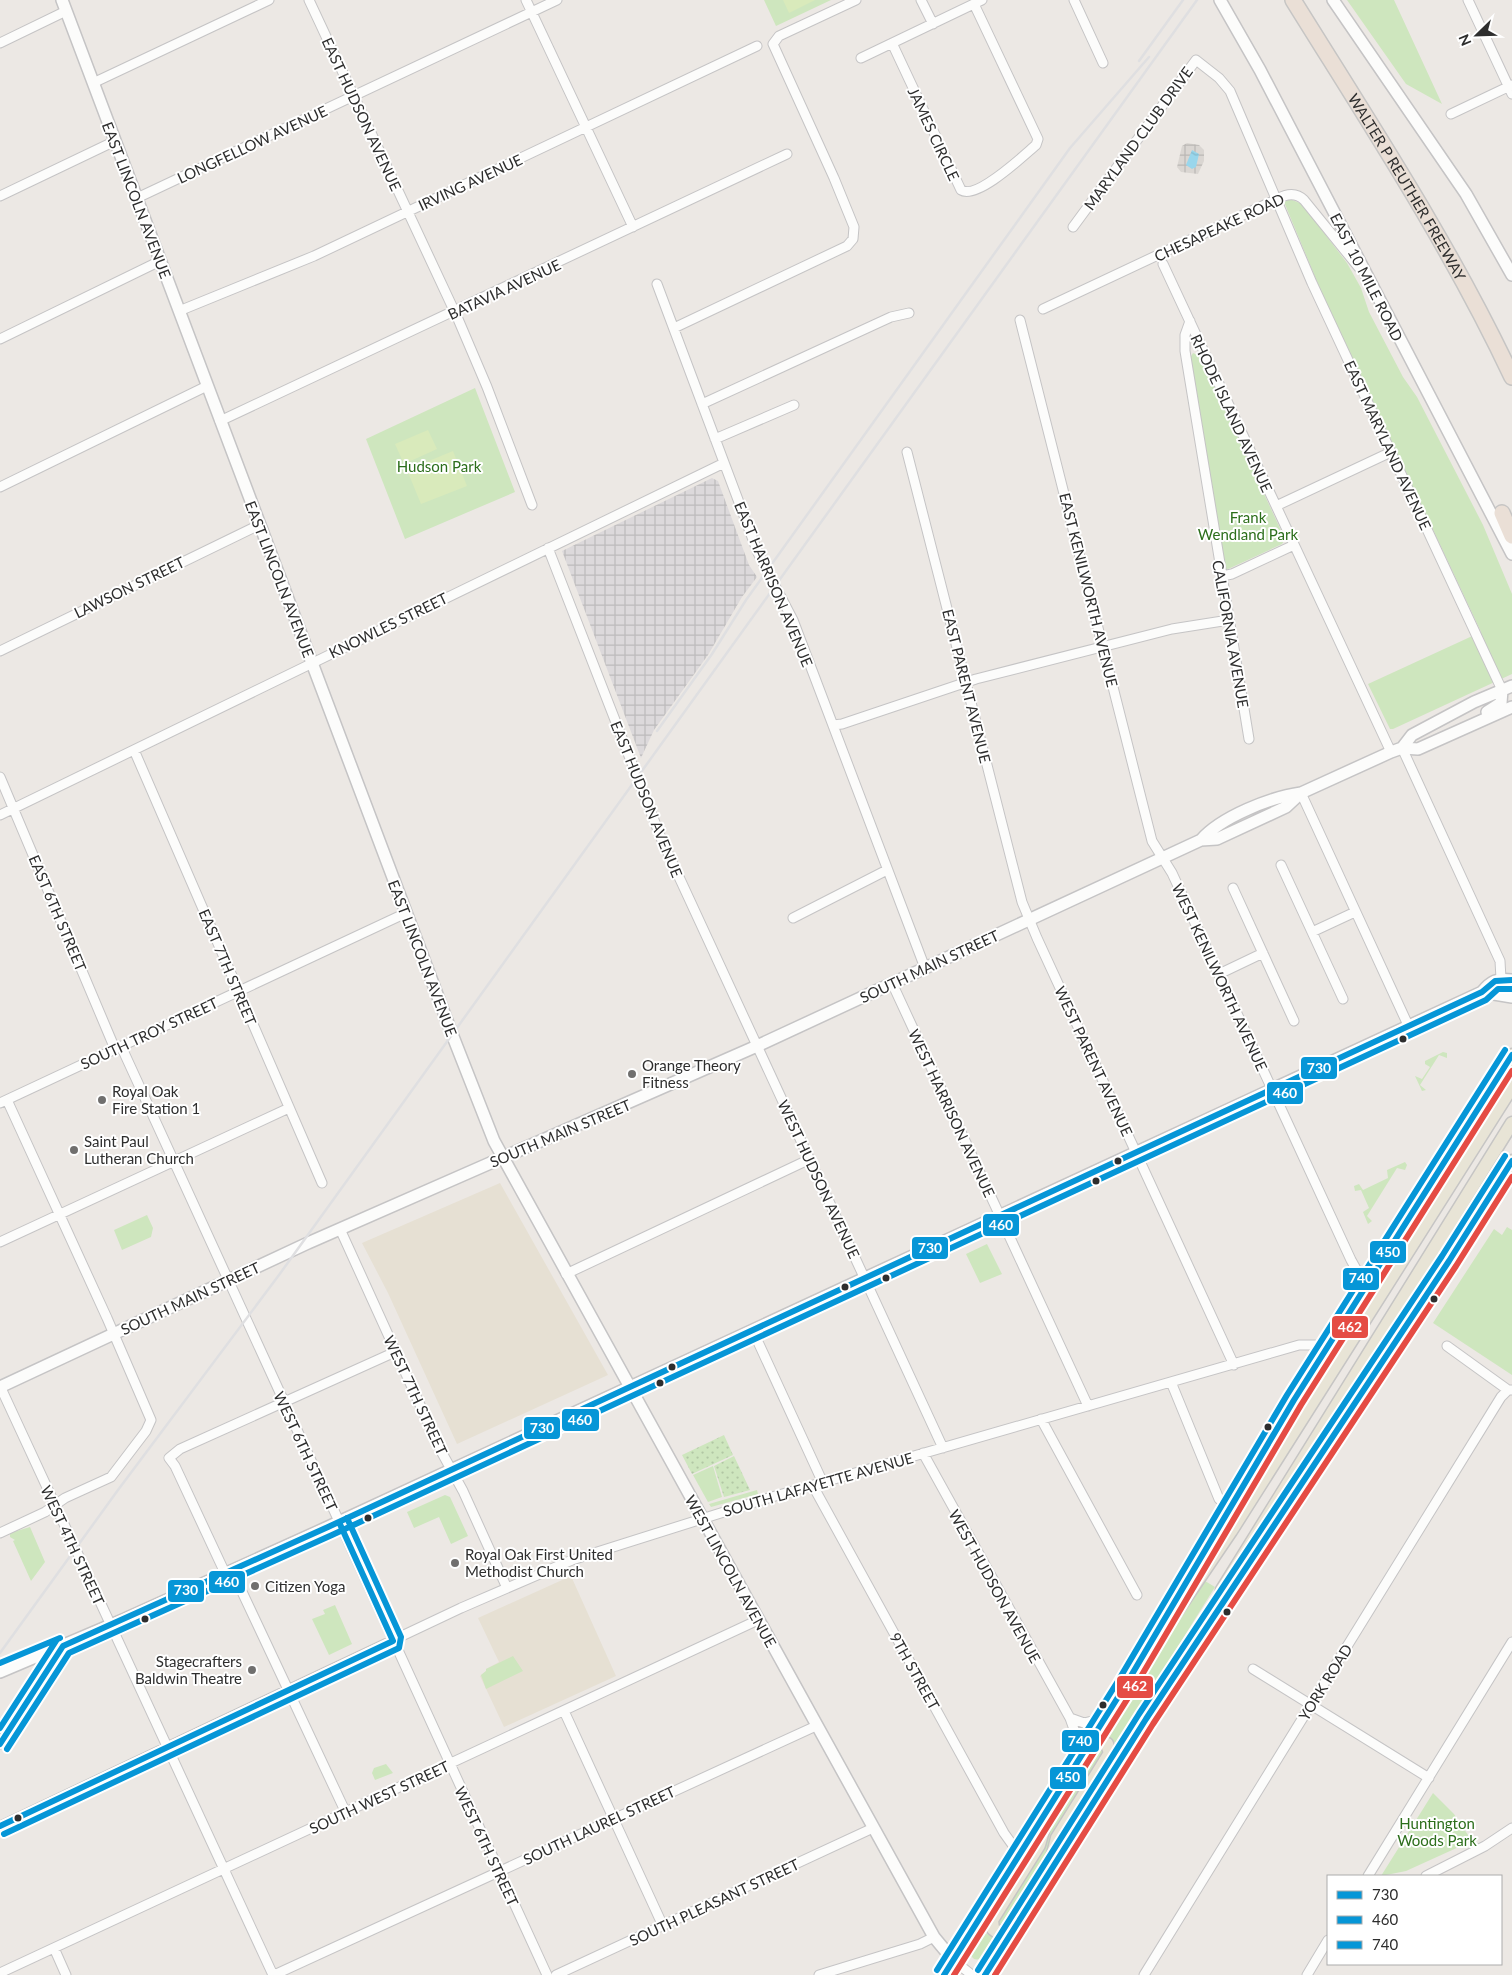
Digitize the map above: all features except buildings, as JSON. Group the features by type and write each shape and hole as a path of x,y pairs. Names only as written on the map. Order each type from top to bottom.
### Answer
{"highway":[{"name":"WALTER P REUTHER FREEWAY","path":"1293,0 1433,225 1482,315 1512,377"},
{"path":"1502,513 1512,536"}],"main road":[{"name":"EAST 10 MILE ROAD","path":"1220,0 1260,70 1512,554"},
{"path":"1333,0 1466,194 1512,275"},
{"name":"EAST LINCOLN AVENUE","path":"64,6 484,1118 502,1157"},
{"path":"1450,736 1468,720 1498,706 1507,688"},
{"name":"SOUTH MAIN STREET","path":"1402,748 1412,735 1507,688"},
{"name":"SOUTH MAIN STREET","path":"0,1386 340,1229 757,1046 892,984 1201,840 1212,828 1280,796 1301,793 1390,752 1402,748 1418,749 1512,708"},
{"path":"0,1672 111,1625 338,1522 1482,992 1490,982 1506,979"},
{"path":"1482,992 1512,997"},
{"path":"1125,1686 1326,1351 1512,1055"},
{"path":"944,1975 1050,1806 1084,1748 1231,1531 1512,1087"},
{"path":"1153,1709 1283,1489 1512,1122"},
{"name":"WEST LINCOLN AVENUE","path":"502,1157 934,1937 953,1960"},
{"path":"985,1975 1153,1709 1449,1261 1512,1161"},
{"path":"1046,1876 1057,1838 1110,1753 1107,1744 1102,1742 1084,1748"},
{"path":"1013,1930 998,1932 993,1929 992,1920 1039,1846 1050,1806"}],"street":[{"path":"93,83 269,0"},
{"name":"EAST HUDSON AVENUE","path":"309,0 454,312 487,387 532,505"},
{"path":"526,0 632,227"},
{"name":"LONGFELLOW AVENUE","path":"137,198 557,0"},
{"path":"674,328 847,246 853,239 854,227 834,178 775,51 774,41 856,0"},
{"path":"921,0 932,24"},
{"path":"1074,0 1104,63"},
{"path":"1451,114 1511,89 1468,0"},
{"path":"861,58 978,2"},
{"name":"JAMES CIRCLE","path":"892,43 960,189 966,192 975,189 1000,176 1038,141 978,2"},
{"path":"0,43 64,6"},
{"name":"IRVING AVENUE","path":"179,311 314,256 757,46"},
{"name":"MARYLAND CLUB DRIVE","path":"1073,227 1196,60 1218,78 1230,92 1277,198"},
{"path":"0,196 115,141"},
{"name":"BATAVIA AVENUE","path":"220,421 787,154"},
{"name":"CHESAPEAKE ROAD","path":"1043,309 1277,198 1290,195 1300,197 1368,278"},
{"name":"EAST MARYLAND AVENUE","path":"1277,198 1312,283 1391,452 1507,688"},
{"path":"0,339 160,260"},
{"name":"RHODE ISLAND AVENUE","path":"1163,264 1390,752"},
{"name":"EAST HARRISON AVENUE","path":"657,284 758,553 789,610 925,968"},
{"path":"702,404 891,316 909,314"},
{"name":"EAST KENILWORTH AVENUE","path":"1020,320 1152,841 1162,858"},
{"name":"CALIFORNIA AVENUE","path":"1190,322 1185,334 1185,351 1249,739"},
{"path":"0,487 207,386"},
{"path":"715,439 794,405"},
{"name":"EAST PARENT AVENUE","path":"907,452 1021,898 1029,920"},
{"path":"1276,506 1391,452"},
{"name":"KNOWLES STREET","path":"0,815 311,662 724,463"},
{"name":"LAWSON STREET","path":"0,651 259,525"},
{"path":"1222,576 1232,574 1294,545"},
{"name":"EAST HUDSON AVENUE","path":"548,548 648,806 757,1046"},
{"path":"833,725 842,724 966,682 1172,629 1229,620"},
{"path":"1402,748 1500,960 1506,979"},
{"name":"EAST 7TH STREET","path":"134,750 322,1183"},
{"name":"EAST 6TH STREET","path":"0,778 118,1048 174,1162 228,1281"},
{"path":"1301,793 1408,1025"},
{"name":"WEST KENILWORTH AVENUE","path":"1162,858 1172,873 1351,1260 1367,1285"},
{"path":"1281,865 1343,998"},
{"path":"792,918 887,870"},
{"path":"1233,888 1294,1021"},
{"path":"1312,932 1355,912"},
{"name":"SOUTH TROY STREET","path":"3,1102 406,913"},
{"name":"WEST PARENT AVENUE","path":"1029,920 1234,1365"},
{"path":"1219,974 1263,953"},
{"name":"WEST HARRISON AVENUE","path":"892,984 1088,1406"},
{"name":"WEST HUDSON AVENUE","path":"757,1046 943,1448"},
{"path":"0,1532 116,1474 146,1431 151,1420 59,1214 3,1102"},
{"path":"0,1242 289,1108"},
{"path":"566,1274 810,1159"},
{"name":"WEST 7TH STREET","path":"340,1229 395,1352 507,1588"},
{"name":"WEST 6TH STREET","path":"228,1281 547,1975"},
{"path":"753,1331 823,1483"},
{"name":"SOUTH LAFAYETTE AVENUE","path":"0,1826 392,1641 572,1560 701,1518 1299,1345 1315,1345 1326,1351"},
{"path":"1446,1346 1510,1390"},
{"path":"346,1813 288,1690 281,1680 236,1579 225,1573 175,1466 168,1458 180,1448 395,1352"},
{"path":"1171,1382 1218,1495 1230,1509"},
{"name":"WEST 4TH STREET","path":"0,1386 273,1975"},
{"name":"YORK ROAD","path":"1144,1975 1501,1397 1510,1390"},
{"path":"1041,1420 1137,1595"},
{"name":"WEST HUDSON AVENUE","path":"923,1453 1070,1718 1084,1748"},
{"name":"9TH STREET","path":"813,1486 1004,1833 1019,1854"},
{"name":"SOUTH WEST STREET","path":"0,1973 758,1620"},
{"path":"1369,1875 1512,1642"},
{"path":"0,1744 63,1646"},
{"path":"1253,1669 1429,1778"},
{"path":"564,1711 663,1926"},
{"path":"1070,1718 1084,1723 1104,1718"},
{"name":"SOUTH LAUREL STREET","path":"273,1975 816,1726"},
{"name":"SOUTH PLEASANT STREET","path":"556,1975 873,1828"},
{"path":"1428,1875 1485,1846 1512,1828"},
{"path":"819,1975 920,1944 934,1937"},
{"path":"1307,1975 1327,1942"},
{"path":"54,1948 66,1975"},
{"name":"WEST LINCOLN AVENUE","path":"953,1960 972,1975"}],"shaded area":[{"path":"1187,143 1199,145 1204,150 1204,161 1198,174 1181,172 1177,167 1182,146"},
{"path":"712,478 718,481 749,565 757,577 742,597 708,655 654,730 641,758 562,551"},
{"path":"500,1183 608,1375 457,1444 388,1293 362,1243"},
{"path":"571,1576 616,1676 504,1727 480,1676 486,1669 499,1662 478,1618"}],"green space":[{"path":"764,0 831,0 776,26"},
{"path":"783,0 815,0 789,13"},
{"path":"1347,0 1394,0 1442,104 1406,84"},
{"path":"1290,199 1302,204 1347,263 1361,288 1369,312 1403,377 1417,397 1483,525 1512,594 1512,674 1393,729 1390,729 1368,684 1481,632 1320,289 1284,202"},
{"name":"Frank Wendland Park","path":"1193,353 1200,356 1285,539 1282,544 1226,570 1190,358"},
{"name":"Hudson Park","path":"475,388 515,492 405,539 366,439"},
{"path":"428,430 437,449 404,464 395,444"},
{"path":"453,451 467,486 421,504 407,470"},
{"path":"1443,1052 1447,1053 1447,1058 1439,1055 1420,1085 1426,1090 1422,1091 1415,1076 1422,1079 1430,1067 1425,1064 1425,1061"},
{"path":"1405,1162 1407,1165 1405,1170 1397,1168 1367,1216 1372,1221 1368,1224 1363,1212 1369,1208 1361,1190 1355,1191 1354,1186 1359,1184 1363,1190 1388,1178 1387,1170"},
{"path":"147,1215 153,1228 151,1237 122,1250 114,1230"},
{"path":"1507,1227 1512,1230 1512,1375 1433,1323 1494,1229 1502,1235"},
{"path":"987,1244 1002,1274 980,1283 966,1254"},
{"path":"724,1435 733,1455 692,1474 682,1455"},
{"path":"734,1456 750,1490 724,1497 714,1466"},
{"path":"713,1466 722,1497 708,1502 693,1475"},
{"path":"757,1490 758,1494 711,1507 709,1504"},
{"path":"445,1495 450,1497 468,1536 451,1544 439,1517 414,1528 407,1512"},
{"path":"30,1527 45,1562 31,1581 13,1541 15,1540 10,1537 10,1533"},
{"path":"1205,1581 1215,1587 1117,1744 1106,1736"},
{"path":"335,1605 352,1644 329,1655 312,1619 325,1614 323,1610"},
{"path":"513,1656 523,1671 486,1689 481,1675 486,1669"},
{"path":"1100,1749 1106,1754 1049,1847 1038,1872 1006,1922 1003,1925 999,1925 996,1922 1047,1838 1057,1812 1095,1752"},
{"path":"386,1764 393,1773 375,1780 372,1773 374,1768"},
{"name":"Huntington Woods Park","path":"1433,1793 1454,1814 1472,1841 1406,1871 1382,1875"},
{"path":"982,1931 996,1939 985,1956 974,1959 970,1955 971,1949"}],"water":[{"path":"1192,150 1199,154 1196,167 1192,169 1186,165"}],"railway":[{"path":"1139,61 1183,0"},
{"path":"0,1653 118,1490 279,1275 1197,0"},
{"path":"657,731 712,654 746,600 1070,148 1149,57"}],"transit line":[{"name":"730","path":"0,1744 63,1646 328,1527 1482,992 1495,981 1512,980"},
{"name":"460","path":"7,1749 69,1653 332,1535 1486,1000 1498,989 1511,989"},
{"name":"740","path":"937,1970 1118,1681 1287,1395 1505,1050"},
{"name":"450","path":"944,1975 1125,1686 1294,1400 1512,1055"},
{"name":"462","path":"954,1975 1133,1690 1301,1405 1512,1071"},
{"name":"740","path":"978,1970 1139,1714 1442,1256 1505,1156"},
{"name":"450","path":"985,1975 1146,1719 1449,1261 1512,1161"},
{"name":"462","path":"995,1975 1153,1724 1456,1266 1512,1177"},
{"name":"460","path":"4,1834 399,1648 401,1637 347,1518"},
{"name":"730","path":"0,1826 393,1641 339,1522"},
{"name":"740","path":"0,1663 60,1638"},
{"name":"740","path":"0,1728 56,1641"}],"place":[{"name":"Orange Theory Fitness","path":"632,1074"},
{"name":"Royal Oak Fire Station 1","path":"102,1100"},
{"name":"Saint Paul Lutheran Church","path":"74,1150"},
{"name":"Royal Oak First United Methodist Church","path":"455,1563"},
{"name":"Citizen Yoga","path":"255,1586"},
{"name":"Stagecrafters Baldwin Theatre","path":"252,1670"}]}
